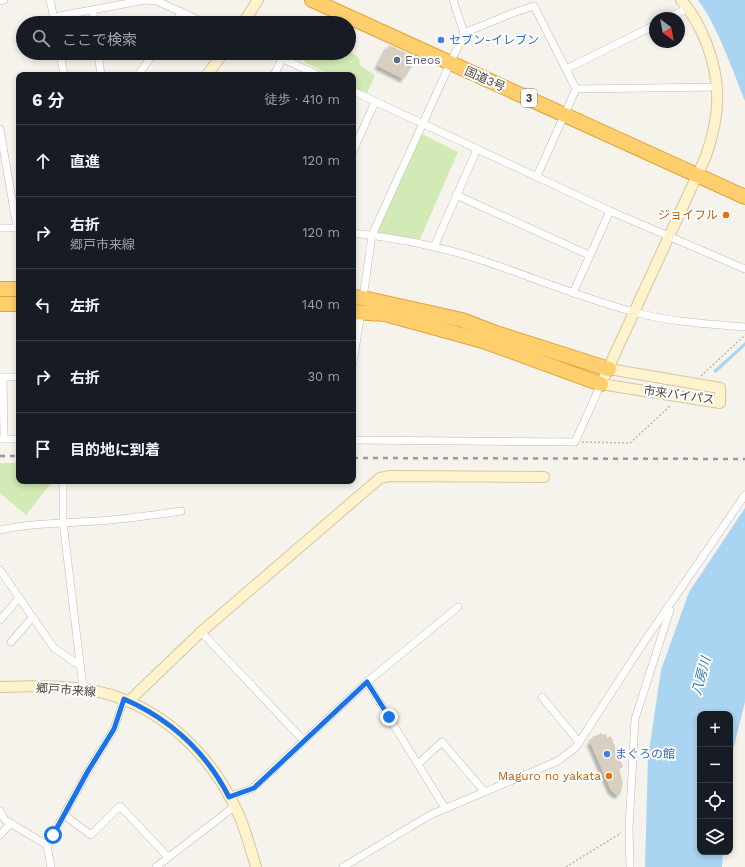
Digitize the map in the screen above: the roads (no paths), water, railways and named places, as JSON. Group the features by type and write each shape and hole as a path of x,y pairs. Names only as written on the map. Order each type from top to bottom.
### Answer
{"highway":[{"name":"国道3号","path":"315,0 350,16"},
{"name":"国道3号","path":"356,19 745,197"},
{"path":"0,289 16,289"},
{"name":"市来バイパス","path":"358,298 462,320 496,333 608,369"},
{"path":"0,304 16,304"},
{"name":"市来バイパス","path":"357,312 385,314 483,341 601,384"}],"street":[{"path":"0,1 4,0"},
{"path":"50,0 54,16"},
{"path":"72,16 145,0 157,1 190,16"},
{"path":"248,16 258,0"},
{"path":"358,298 372,235 464,34 453,0"},
{"path":"356,440 575,442 668,236 706,156 714,132 718,87 711,55 701,30 688,8 681,0"},
{"path":"464,34 513,13 534,6 576,89"},
{"path":"680,12 688,8"},
{"path":"93,11 93,16"},
{"path":"179,16 182,12"},
{"path":"566,69 649,28"},
{"path":"61,60 63,72"},
{"path":"99,60 101,72"},
{"path":"140,72 149,60"},
{"path":"209,72 217,60"},
{"path":"276,72 282,60"},
{"path":"284,60 311,72"},
{"path":"576,89 718,87"},
{"path":"537,176 576,89"},
{"path":"356,92 610,211 745,269"},
{"path":"356,144 375,102"},
{"path":"0,129 3,176 16,221"},
{"path":"434,247 477,149"},
{"path":"456,195 589,255"},
{"path":"573,293 610,211"},
{"path":"0,228 16,228"},
{"path":"356,233 434,247 480,260 573,293 635,312 688,322 745,327"},
{"path":"356,325 357,312"},
{"name":"市来バイパス","path":"601,384 720,403 720,388 608,369"},
{"path":"16,377 1,377 2,439 16,439"},
{"path":"51,867 47,845 88,771 114,729 126,700 201,632 380,478 390,476 544,477"},
{"path":"63,484 64,522 79,665 83,688"},
{"path":"343,867 445,808 558,761 568,755 579,742 644,642 672,604 745,495"},
{"path":"0,530 64,522 105,520 181,511"},
{"path":"0,570 54,648 79,665"},
{"path":"0,620 19,598"},
{"path":"630,867 629,828 635,719 672,604"},
{"path":"229,797 254,788 367,682 458,607"},
{"path":"11,642 32,618"},
{"path":"201,632 304,741"},
{"path":"367,682 445,808"},
{"name":"郷戸市来線","path":"0,687 83,688 126,700 175,729 199,751 219,776 235,806 256,867"},
{"path":"542,697 579,742"},
{"path":"418,764 442,742 484,791"},
{"path":"64,815 91,835 120,806 168,858"},
{"path":"156,867 235,806"},
{"path":"0,811 5,820 47,845"},
{"path":"0,835 10,823"}],"water":[{"path":"698,0 745,0 745,101 712,22"},
{"path":"745,342 745,346 716,373 713,371"},
{"name":"八房川","path":"745,508 745,702 733,750 733,711 697,711 697,855 723,855 722,867 645,867 648,758 661,670 689,592"}],"railway":[{"path":"0,456 16,456"},
{"path":"356,458 745,459"}],"place":[{"name":"セブン-イレブン","path":"441,40"},
{"name":"Eneos","path":"397,60"},
{"name":"ジョイフル","path":"726,215"},
{"name":"まぐろの館","path":"607,754"},
{"name":"Maguro no yakata","path":"609,776"}]}
